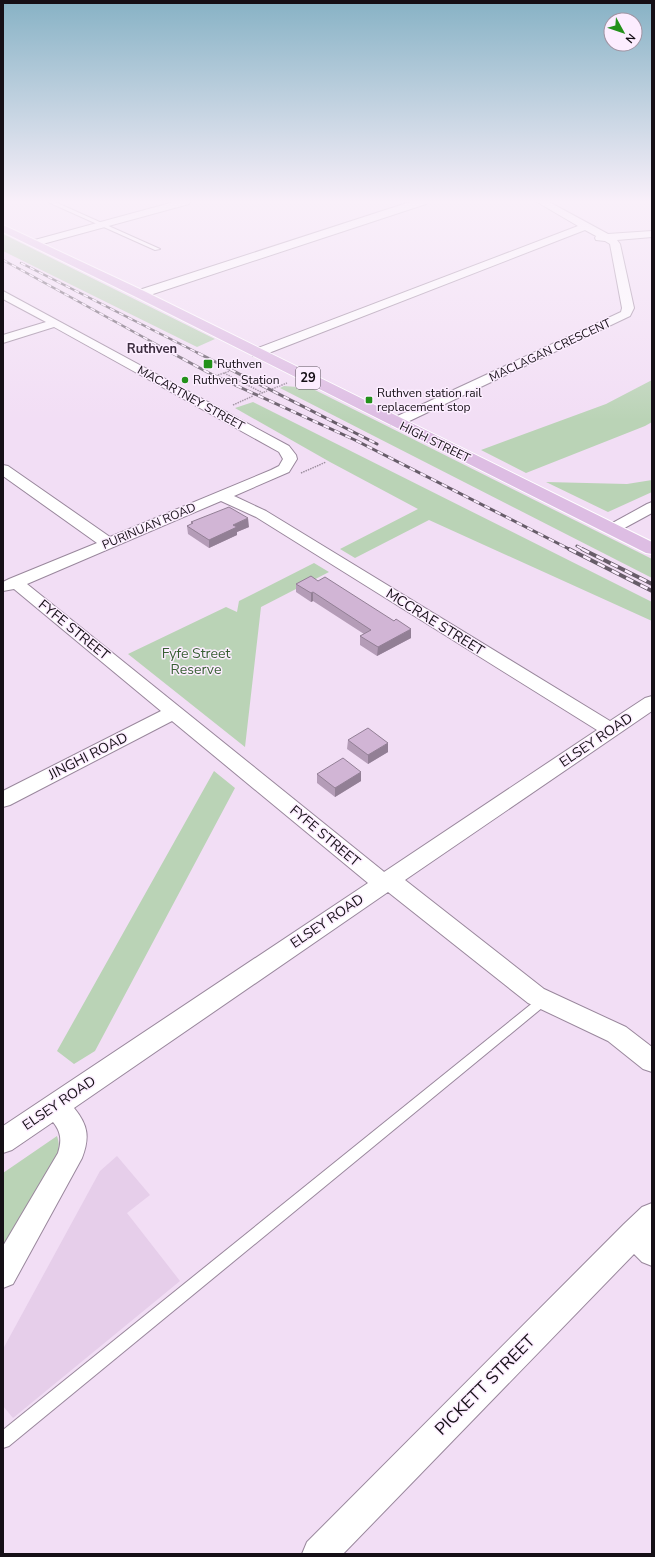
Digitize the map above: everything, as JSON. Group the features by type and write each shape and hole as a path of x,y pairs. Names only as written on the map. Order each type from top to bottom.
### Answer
{"main road":[{"name":"HIGH STREET","path":"100,275 652,549"}],"street":[{"path":"140,294 199,275"},
{"path":"257,353 458,275"},
{"name":"MACLAGAN CRESCENT","path":"396,422 626,314 628,308 621,275"},
{"name":"MACARTNEY STREET","path":"3,294 284,449 290,459"},
{"path":"3,339 55,323"},
{"name":"PURINUAN ROAD","path":"9,585 281,471 287,466 290,459"},
{"path":"3,469 108,543"},
{"name":"MCCRAE STREET","path":"227,494 610,730"},
{"path":"612,529 652,507"},
{"name":"FYFE STREET","path":"9,585 174,712 375,877 397,886 544,1000 617,1034 652,1061"},
{"name":"ELSEY ROAD","path":"3,1141 652,702"},
{"name":"JINGHI ROAD","path":"3,800 174,712"},
{"path":"3,1274 69,1158 74,1145 75,1134 56,1105"},
{"name":"PICKETT STREET","path":"319,1554 646,1234"}],"lane":[{"path":"3,1440 544,1000"}],"path":[{"path":"218,376 230,371"},
{"path":"224,373 263,392"},
{"path":"272,389 282,385"},
{"path":"259,394 267,391"},
{"path":"232,405 253,396"},
{"path":"295,475 326,462"}],"shaded area":[{"path":"117,1156 150,1195 127,1213 180,1281 13,1418 3,1406 3,1349 100,1171"}],"green space":[{"path":"51,275 85,275 215,339 197,347"},
{"path":"652,380 652,422 645,426 526,473 481,450 606,404"},
{"path":"284,386 311,388 652,559 652,578 280,388"},
{"path":"253,402 652,602 652,621 429,520 355,558 340,549 418,509 330,462 235,408"},
{"path":"652,480 652,492 608,512 546,482 627,484"},
{"name":"Fyfe Street Reserve","path":"314,563 329,572 261,607 245,747 128,654 226,607 237,612 239,601"},
{"path":"214,771 235,788 95,1051 74,1064 57,1051"},
{"path":"57,1136 59,1148 55,1159 3,1246 3,1173"}],"building":[{"path":"229,507 248,518 233,525 237,527 209,540 187,526 193,523 191,522"},
{"path":"311,576 318,581 325,577 394,621 396,619 411,629 378,647 360,636 371,630 313,592 311,593 296,584"},
{"path":"368,728 388,743 368,755 348,740"},
{"path":"343,758 361,772 335,788 317,774"}],"railway":[{"path":"30,275 174,354"},
{"path":"44,275 200,354"},
{"path":"172,353 209,373 355,440 571,550"},
{"path":"198,353 377,444"},
{"path":"577,546 584,550"},
{"path":"569,549 652,591"},
{"path":"584,550 652,584"}],"place":[{"name":"Ruthven","path":"208,364"},
{"name":"Ruthven Station","path":"185,380"},
{"name":"Ruthven station rail replacement stop","path":"369,400"}],"district":[{"name":"Ruthven","path":"152,349"}]}
